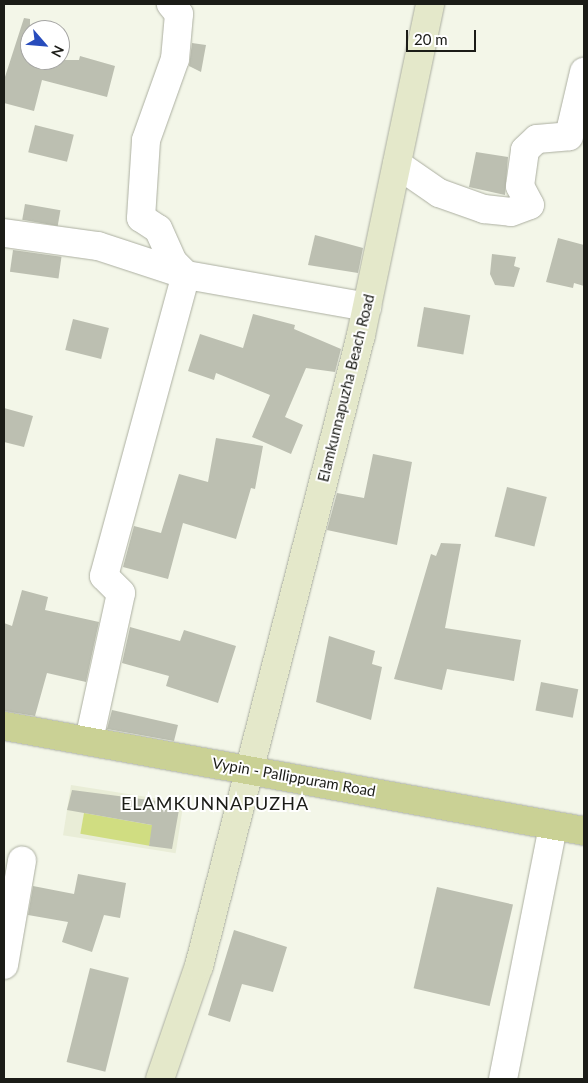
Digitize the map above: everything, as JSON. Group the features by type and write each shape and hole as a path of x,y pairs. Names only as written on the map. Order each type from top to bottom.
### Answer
{"main road":[{"name":"Elamkunnapuzha Beach Road","path":"160,1079 198,966 367,307 430,4"},
{"name":"Vypin - Pallippuram Road","path":"4,726 249,768 584,831"}],"street":[{"path":"171,4 179,14 175,59 146,140 141,218 158,229 174,262 186,275"},
{"path":"397,164 438,193 484,209 511,212 530,206 520,186 526,150 537,140 569,136 584,72"},
{"path":"4,232 98,246 186,275 367,307"},
{"path":"89,740 121,593 104,576 186,275"},
{"path":"503,1079 553,826"},
{"path":"4,966 22,861"}],"shaded area":[{"path":"71,785 184,803 176,853 63,835"}],"green space":[{"path":"84,813 153,825 149,846 80,834"}],"building":[{"path":"20,30 20,70 70,70 70,60 79,60 80,56 115,66 107,97 42,80 34,111 4,103 4,80"},
{"path":"192,43 206,45 201,72 189,66"},
{"path":"35,125 74,135 67,162 28,152"},
{"path":"476,152 508,157 505,195 469,187"},
{"path":"25,204 60,210 58,226 22,220"},
{"path":"315,235 363,248 358,273 308,265"},
{"path":"558,238 584,245 584,286 574,283 573,288 546,282"},
{"path":"13,250 62,257 58,279 10,272"},
{"path":"492,254 516,257 514,266 520,268 514,287 495,285 490,274"},
{"path":"424,307 470,315 463,355 417,346"},
{"path":"253,314 295,325 294,329 341,349 335,372 306,368 285,417 303,425 291,454 252,437 270,395 216,373 214,380 188,371 200,334 243,348"},
{"path":"73,319 109,328 101,359 65,350"},
{"path":"4,408 33,416 24,447 4,442"},
{"path":"216,438 263,446 255,489 251,488 236,539 183,523 168,579 123,567 134,526 161,533 179,474 208,482"},
{"path":"373,454 412,462 397,545 327,530 337,493 364,498"},
{"path":"507,487 547,497 534,546 495,536"},
{"path":"441,543 461,544 445,628 521,640 514,681 447,669 442,690 394,679 431,554 436,556"},
{"path":"22,590 48,597 45,610 99,622 86,682 47,673 35,716 4,711 4,623 12,626"},
{"path":"130,627 180,641 184,630 236,646 218,703 166,686 169,676 122,663"},
{"path":"329,636 375,651 372,664 382,667 371,720 316,702"},
{"path":"541,682 578,689 573,718 535,710"},
{"path":"112,710 178,725 174,741 107,729"},
{"path":"72,790 180,804 172,849 149,846 152,825 67,810"},
{"path":"78,874 126,883 120,918 104,915 92,952 62,942 68,922 28,915 33,886 74,894"},
{"path":"437,887 513,905 490,1006 414,988"},
{"path":"234,930 287,947 273,992 242,984 230,1022 208,1015"},
{"path":"90,968 129,978 105,1072 67,1062"}],"district":[{"name":"ELAMKUNNAPUZHA","path":"215,803"}]}
